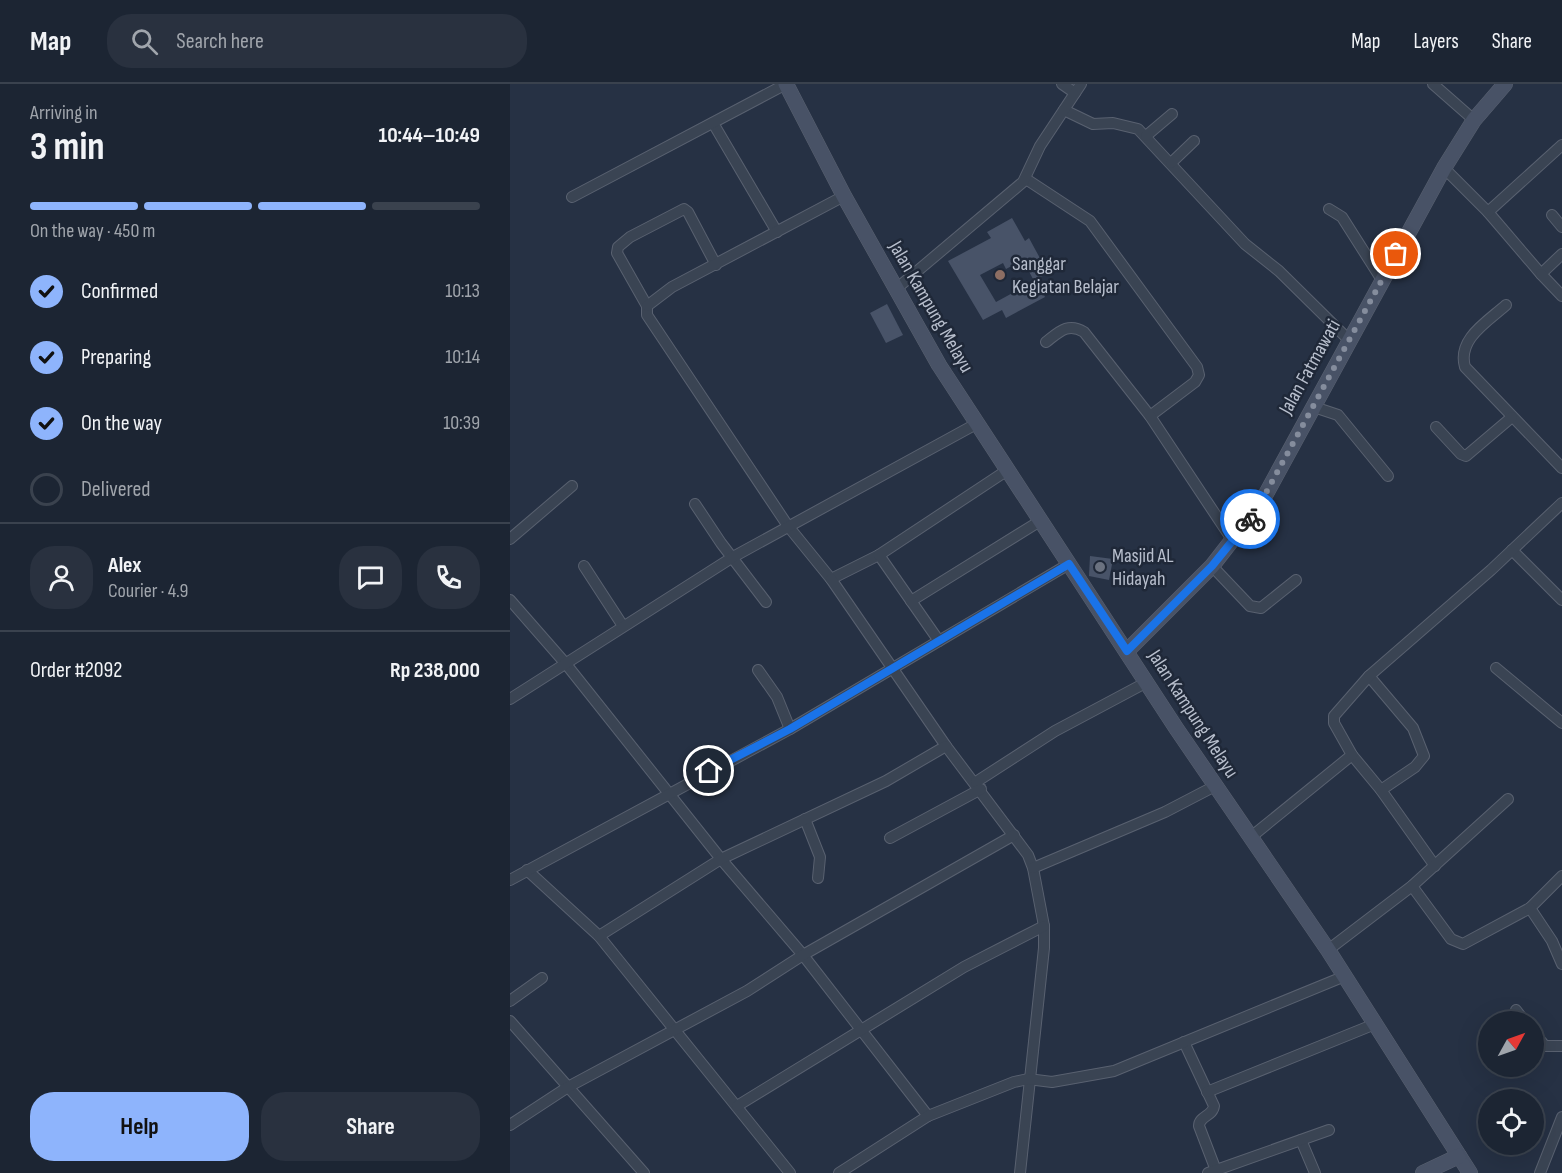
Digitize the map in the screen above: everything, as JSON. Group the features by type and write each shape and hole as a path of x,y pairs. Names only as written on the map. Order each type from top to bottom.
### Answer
{"main road":[{"name":"Jalan Kampung Melayu","path":"786,84 844,196 939,366 1215,786 1328,950 1470,1173"},
{"name":"Jalan Fatmawati","path":"1127,651 1212,566 1261,502 1444,168 1474,120 1505,84"},
{"path":"1424,1173 1460,1156"}],"street":[{"path":"572,197 786,84"},
{"path":"896,289 1026,179 1040,146 1078,88 1062,84"},
{"path":"1433,84 1474,120"},
{"path":"1064,110 1093,124 1123,124 1138,129 1146,135 1245,244 1279,271 1348,340"},
{"path":"1146,135 1172,114"},
{"path":"713,123 777,232"},
{"path":"1171,163 1194,141"},
{"path":"1488,213 1562,145"},
{"path":"1444,168 1488,213 1562,296"},
{"path":"1026,179 1090,221 1197,367 1199,375 1196,382 1150,416"},
{"path":"647,306 672,287 844,196"},
{"path":"716,265 688,212 684,209 630,237 618,247 617,254 647,306 647,315 788,526 831,579 946,746 1014,835 1033,868 1044,926 1043,958 1028,1079 1020,1173"},
{"path":"1329,209 1342,217 1382,280"},
{"path":"1552,215 1562,227"},
{"path":"1541,274 1562,254"},
{"path":"1506,305 1469,339 1462,357 1465,367 1562,468"},
{"path":"1046,342 1063,329 1076,327 1083,332 1150,416 1233,541"},
{"path":"1314,406 1338,415 1389,476"},
{"path":"1436,427 1466,456 1512,417"},
{"path":"510,699 733,557 976,424"},
{"path":"831,579 879,555 1006,471"},
{"path":"510,539 572,486"},
{"path":"1435,866 1382,790 1352,754 1334,723 1334,716 1369,676 1562,503"},
{"path":"695,504 766,602"},
{"path":"911,601 1040,521"},
{"path":"1512,550 1562,600"},
{"path":"879,555 939,641"},
{"path":"510,880 790,729 1069,564"},
{"path":"584,566 623,626"},
{"path":"1212,566 1250,606 1261,608 1296,580"},
{"path":"510,600 566,664 721,859 803,955 928,1116"},
{"path":"1496,668 1562,723"},
{"path":"758,670 777,697 790,729"},
{"path":"1369,676 1413,728 1424,756 1415,767 1382,790"},
{"path":"890,838 978,785 1065,725 1147,682"},
{"path":"599,936 721,859 886,781 946,746"},
{"path":"1251,837 1352,754"},
{"path":"1033,868 1165,812 1215,786"},
{"path":"1328,950 1412,886 1508,798"},
{"path":"805,819 820,857 818,878"},
{"path":"510,1125 568,1087 676,1031 803,955 1014,835"},
{"path":"527,870 599,936 790,1173"},
{"path":"1412,886 1457,944 1463,944 1530,909 1562,876"},
{"path":"1530,909 1552,941 1562,964"},
{"path":"737,1106 975,961 1044,926"},
{"path":"839,1173 928,1116 1028,1079 1052,1082 1101,1075 1345,976"},
{"path":"510,1001 542,978"},
{"path":"510,1021 641,1169 627,1173"},
{"path":"1207,1092 1375,1024"},
{"path":"1184,1042 1214,1109 1201,1120 1199,1126 1214,1172 1329,1130"},
{"path":"1544,1045 1562,1046"},
{"path":"1540,1173 1562,1117"},
{"path":"1301,1140 1315,1173"}],"building":[{"path":"1012,218 1025,241 1029,238 1048,273 1034,281 1023,260 1006,269 1003,263 980,275 996,302 1036,280 1045,297 1006,318 1002,310 983,320 948,261 991,238 987,232"},
{"path":"887,304 903,335 886,343 870,313"},
{"name":"Masjid AL Hidayah","path":"1090,556 1113,559 1109,580 1089,576"}],"way so far":[{"path":"1250,519 1396,254"}],"place":[{"name":"Sanggar Kegiatan Belajar","path":"1000,275"},
{"name":"Masjid AL Hidayah","path":"1100,567"}],"route":[{"path":"709,771 790,729 1069,564 1127,651 1152,629 1212,566 1250,519"}]}
